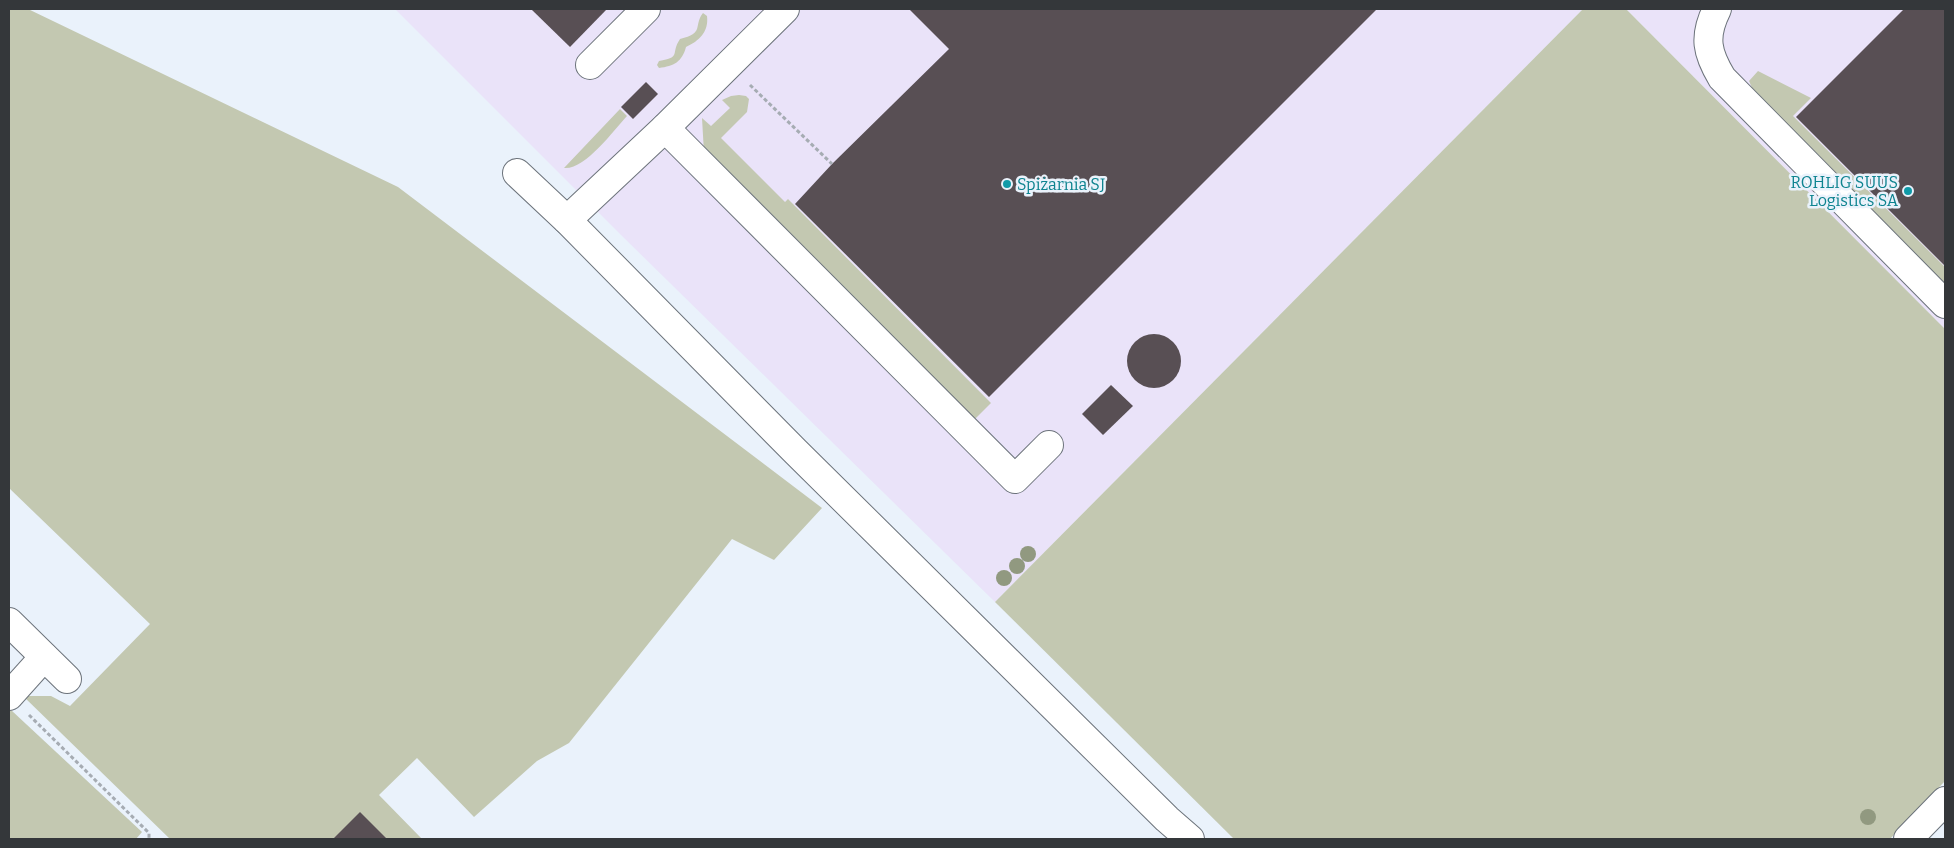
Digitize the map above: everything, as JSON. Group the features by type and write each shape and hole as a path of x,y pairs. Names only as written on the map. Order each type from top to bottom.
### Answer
{"street":[{"path":"590,65 646,9"},
{"path":"567,220 665,128 785,9"},
{"path":"1717,9 1711,23 1708,49 1711,59 1722,78 1945,304"},
{"path":"665,128 1014,479 1049,445"},
{"path":"517,173 567,220 795,451 1160,812 1190,839"},
{"path":"9,622 67,679"},
{"path":"9,695 44,657"},
{"path":"1908,839 1945,801"}],"path":[{"path":"746,81 832,164"},
{"path":"9,695 149,833 149,839"}],"shaded area":[{"path":"395,9 1583,9 995,602 619,233"},
{"path":"1626,9 1945,9 1945,329"}],"green space":[{"path":"9,9 28,9 398,187 822,508 774,560 732,539 569,743 537,761 474,817 417,758 379,795 422,839 170,839 23,696 51,696 70,706 150,624 9,488"},
{"path":"1583,9 1626,9 1945,329 1945,781 1890,839 1234,839 995,602"},
{"path":"703,13 707,16 707,22 702,35 686,47 680,60 669,66 659,68 657,65 659,61 673,56 680,39 696,32"},
{"path":"1758,71 1811,98 1793,116 1945,267 1945,284 1753,90 1749,81"},
{"path":"739,95 746,96 749,99 747,112 721,138 785,202 788,199 991,403 971,423 704,153 702,118 711,126 730,108 722,100"},
{"path":"620,109 627,116 598,148 581,163 564,168"},
{"path":"11,710 142,832 136,839 9,839 9,712"}],"building":[{"path":"531,9 607,9 570,47"},
{"name":"Spiżarnia SJ","path":"909,9 1377,9 989,397 795,204 832,164 949,49"},
{"name":"ROHLIG SUUS Logistics SA","path":"1904,9 1945,9 1945,266 1796,117"},
{"path":"646,82 658,94 633,119 621,107"},
{"path":"1154,334 1164,336 1173,342 1179,351 1181,361 1179,371 1173,380 1164,386 1154,388 1144,386 1135,380 1129,371 1127,361 1129,351 1135,342 1144,336"},
{"path":"1111,385 1133,406 1103,435 1082,414"},
{"path":"360,812 387,839 333,839"}],"place":[{"name":"Spiżarnia SJ","path":"1007,184"},
{"name":"ROHLIG SUUS Logistics SA","path":"1908,191"}]}
